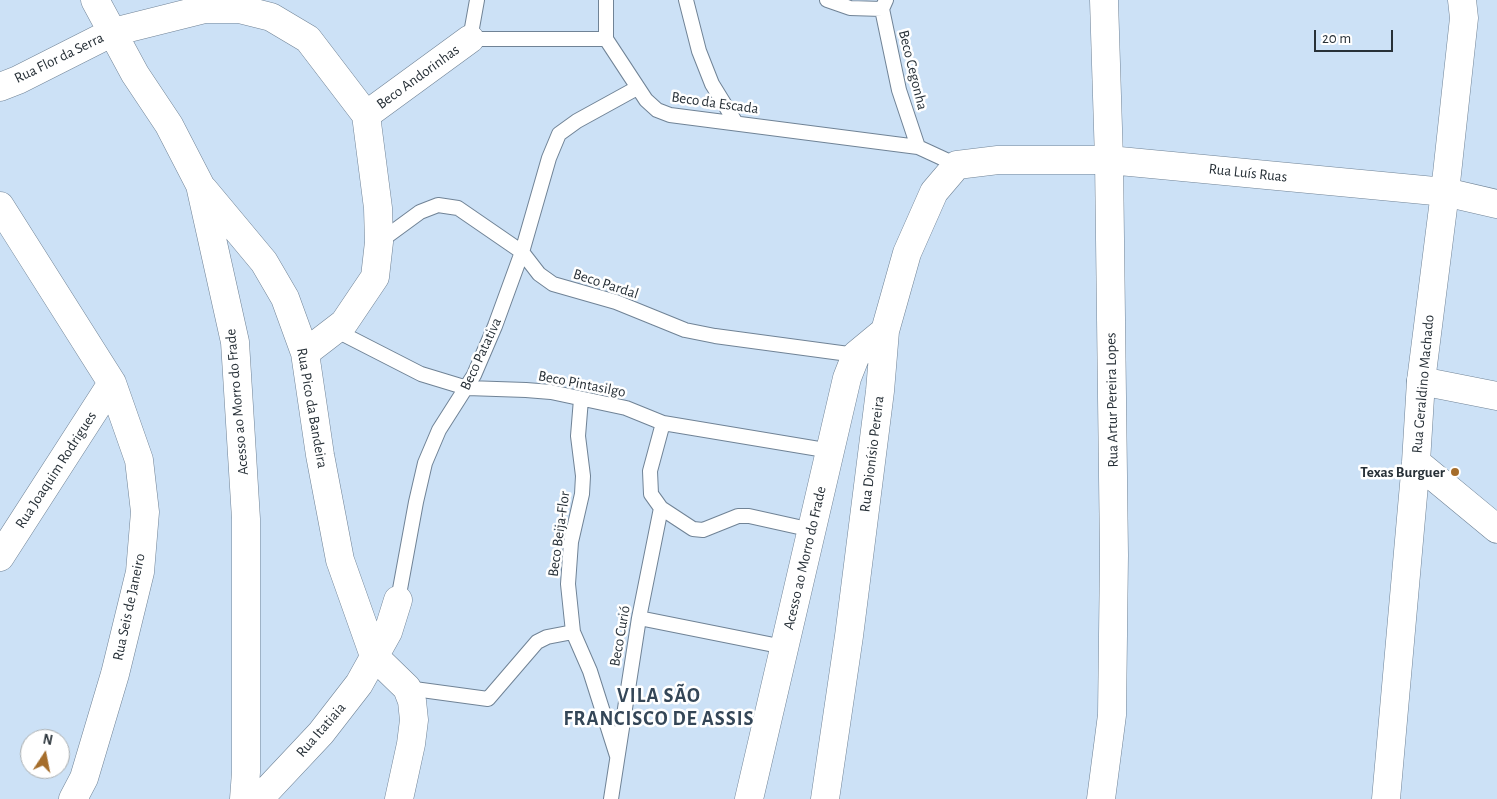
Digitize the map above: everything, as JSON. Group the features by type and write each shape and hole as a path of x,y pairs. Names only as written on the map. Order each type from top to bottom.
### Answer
{"street":[{"name":"Rua Flor da Serra","path":"0,86 33,73 113,32 95,0"},
{"name":"Rua Artur Pereira Lopes","path":"1102,799 1113,705 1114,556 1109,160 1104,0"},
{"name":"Rua Geraldino Machado","path":"1386,799 1416,462 1421,381 1445,192 1464,18 1462,0"},
{"name":"Beco Andorinhas","path":"113,32 205,9 239,9 271,17 308,39 366,115 470,39"},
{"name":"Acesso ao Morro do Frade","path":"113,32 135,74 169,125 200,185 235,342 246,519 246,772 244,799"},
{"path":"305,353 344,323 374,277 379,242 378,208 366,115"},
{"name":"Rua Luís Ruas","path":"957,165 998,160 1109,160 1445,192 1497,204"},
{"name":"Rua Dionísio Pereira","path":"825,799 849,636 880,391 885,330 907,254 934,192 957,165"},
{"name":"Rua Pico da Bandeira","path":"200,185 264,262 286,298 305,353 320,455 340,560 374,656"},
{"name":"Rua Seis de Janeiro","path":"0,206 112,383 139,460 145,512 140,572 112,684 84,778 73,799"},
{"name":"Acesso ao Morro do Frade","path":"748,799 847,378 856,356 885,330"},
{"path":"1421,381 1497,396"},
{"name":"Rua Joaquim Rodrigues","path":"0,557 112,383"},
{"path":"1416,462 1497,529"},
{"name":"Beco Patativa","path":"374,656 388,632 398,600"},
{"path":"374,656 407,688 412,701 414,720 411,744 399,799"},
{"name":"Rua Itatiaia","path":"259,799 321,733 359,684 374,656"}],"lane":[{"path":"477,0 470,39 606,39 606,0"},
{"path":"686,0 699,51 712,84 736,123"},
{"path":"827,0 850,8 884,5"},
{"name":"Beco Cegonha","path":"884,5 899,90 918,147"},
{"name":"Beco da Escada","path":"606,39 646,100 657,110 670,115 918,147 957,165"},
{"name":"Beco Patativa","path":"398,600 425,463 439,430 474,375 495,326 522,252 549,158 559,134 576,121 637,88"},
{"name":"Beco Pardal","path":"379,242 420,212 438,205 458,208 522,252 538,274 553,284 616,302 685,330 856,356"},
{"name":"Beco Pintasilgo","path":"335,330 421,374 467,388 551,392 626,408 663,423 830,451"},
{"name":"Beco Beija-Flor","path":"581,399 578,436 583,476 582,494 571,542 568,584 573,632 590,671 617,756"},
{"path":"663,423 650,471 651,494 661,508 693,528 703,530 738,516 749,516 812,530"},
{"name":"Beco Curió","path":"611,799 639,618 661,508"},
{"path":"639,618 784,647"},
{"path":"407,688 488,700 537,642 547,637 573,632"}],"place":[{"name":"Texas Burguer","path":"1455,472"}],"district":[{"name":"VILA SÃO FRANCISCO DE ASSIS","path":"659,708"}]}
